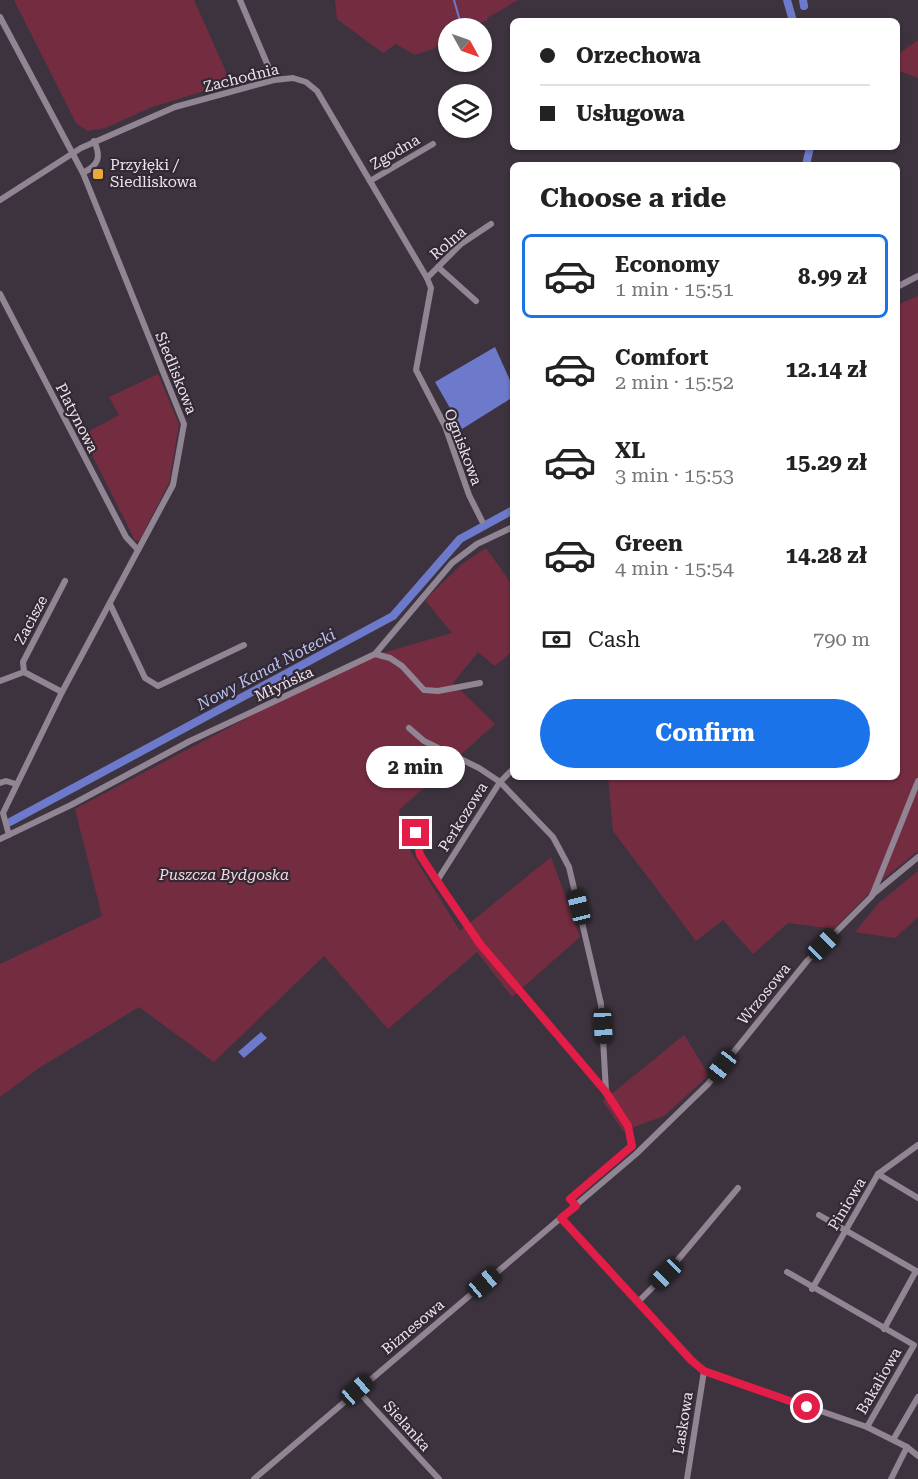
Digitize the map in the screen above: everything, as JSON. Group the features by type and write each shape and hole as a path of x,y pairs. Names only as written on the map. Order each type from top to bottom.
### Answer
{"street":[{"path":"240,0 274,80"},
{"name":"Siedliskowa","path":"0,17 83,173 184,424 173,485 62,692 3,813 9,835"},
{"name":"Zachodnia","path":"0,200 94,141 175,107 274,80 294,78 306,82 317,91 425,276"},
{"path":"83,173 94,167 98,160 99,151 94,141"},
{"name":"Zgodna","path":"370,181 433,144"},
{"name":"Rolna","path":"425,276 438,267 461,244 491,224"},
{"path":"438,267 476,301"},
{"name":"Ogniskowa","path":"425,276 431,288 416,370 445,426 469,495 482,521"},
{"path":"900,285 918,276"},
{"name":"Platynowa","path":"0,294 126,537 138,550"},
{"name":"Młyńska","path":"0,839 71,805 190,741 375,654 452,563 477,544 510,528"},
{"name":"Zacisze","path":"24,672 23,662 65,581"},
{"path":"110,604 145,678 158,686 244,645"},
{"path":"375,654 390,658 402,666 424,690 438,692 480,683"},
{"path":"0,681 24,672 62,692"},
{"path":"409,728 424,741 479,768 500,782 553,837 569,867 601,1004 606,1092"},
{"name":"Perkozowa","path":"437,881 500,782 510,773"},
{"path":"0,783 6,781 16,784"},
{"name":"Wrzosowa","path":"561,1218 682,1112 807,961 872,896 918,781"},
{"path":"416,833 420,855 480,944 606,1092 628,1126 632,1146 570,1199 576,1206"},
{"path":"872,896 918,857"},
{"name":"Piniowa","path":"812,1289 878,1174 918,1145"},
{"path":"878,1174 918,1198"},
{"path":"638,1302 666,1274 738,1188"},
{"path":"819,1215 917,1272"},
{"path":"561,1218 704,1371 726,1381 867,1427 907,1447 918,1456"},
{"name":"Biznesowa","path":"254,1479 561,1218"},
{"name":"Bakaliowa","path":"787,1272 812,1289 914,1346 867,1427"},
{"name":"Bakaliowa","path":"884,1329 917,1272"},
{"name":"Laskowa","path":"687,1479 704,1371"},
{"name":"Sielanka","path":"357,1390 438,1479"},
{"path":"893,1440 918,1397"},
{"path":"891,1479 907,1447"}],"green space":[{"path":"14,0 194,0 231,83 152,107 105,128 88,131 76,123"},
{"path":"335,0 518,0 487,18 438,18 438,45 415,55 396,44 383,53 337,19"},
{"path":"918,40 918,78 900,71 900,53"},
{"path":"918,296 918,851 883,879 834,929 788,923 753,954 723,920 696,941 613,831 608,780 900,780 900,304"},
{"path":"158,374 179,424 169,483 139,541 135,540 82,435 119,415 109,397"},
{"name":"Puszcza Bydgoska","path":"486,548 510,582 510,654 495,666 478,652 453,683 495,724 399,810 406,844 460,931 551,857 580,937 512,997 477,952 388,1029 324,956 214,1062 139,1007 39,1068 0,1097 0,964 102,916 75,809 355,661 452,633 425,600 462,564"},
{"path":"918,871 918,917 895,938 855,932 879,903"},
{"path":"684,1035 709,1075 664,1116 623,1131 603,1101"}],"water":[{"path":"495,347 510,380 510,399 462,429 435,382"},
{"path":"261,1032 267,1038 244,1058 238,1052"}],"waterway":[{"path":"454,0 459,18"},
{"name":"Nowy Kanał Notecki","path":"787,0 792,18"},
{"path":"803,0 804,6"},
{"name":"Nowy Kanał Notecki","path":"807,162 809,150"},
{"name":"Nowy Kanał Notecki","path":"10,822 393,616 460,539 510,512"}],"place":[{"name":"Przyłęki / Siedliskowa","path":"98,174"}],"route":[{"path":"416,833 420,855 480,944 606,1092 628,1126 632,1146 570,1199 576,1206 561,1218 691,1360 704,1371 726,1381 807,1407"}]}
